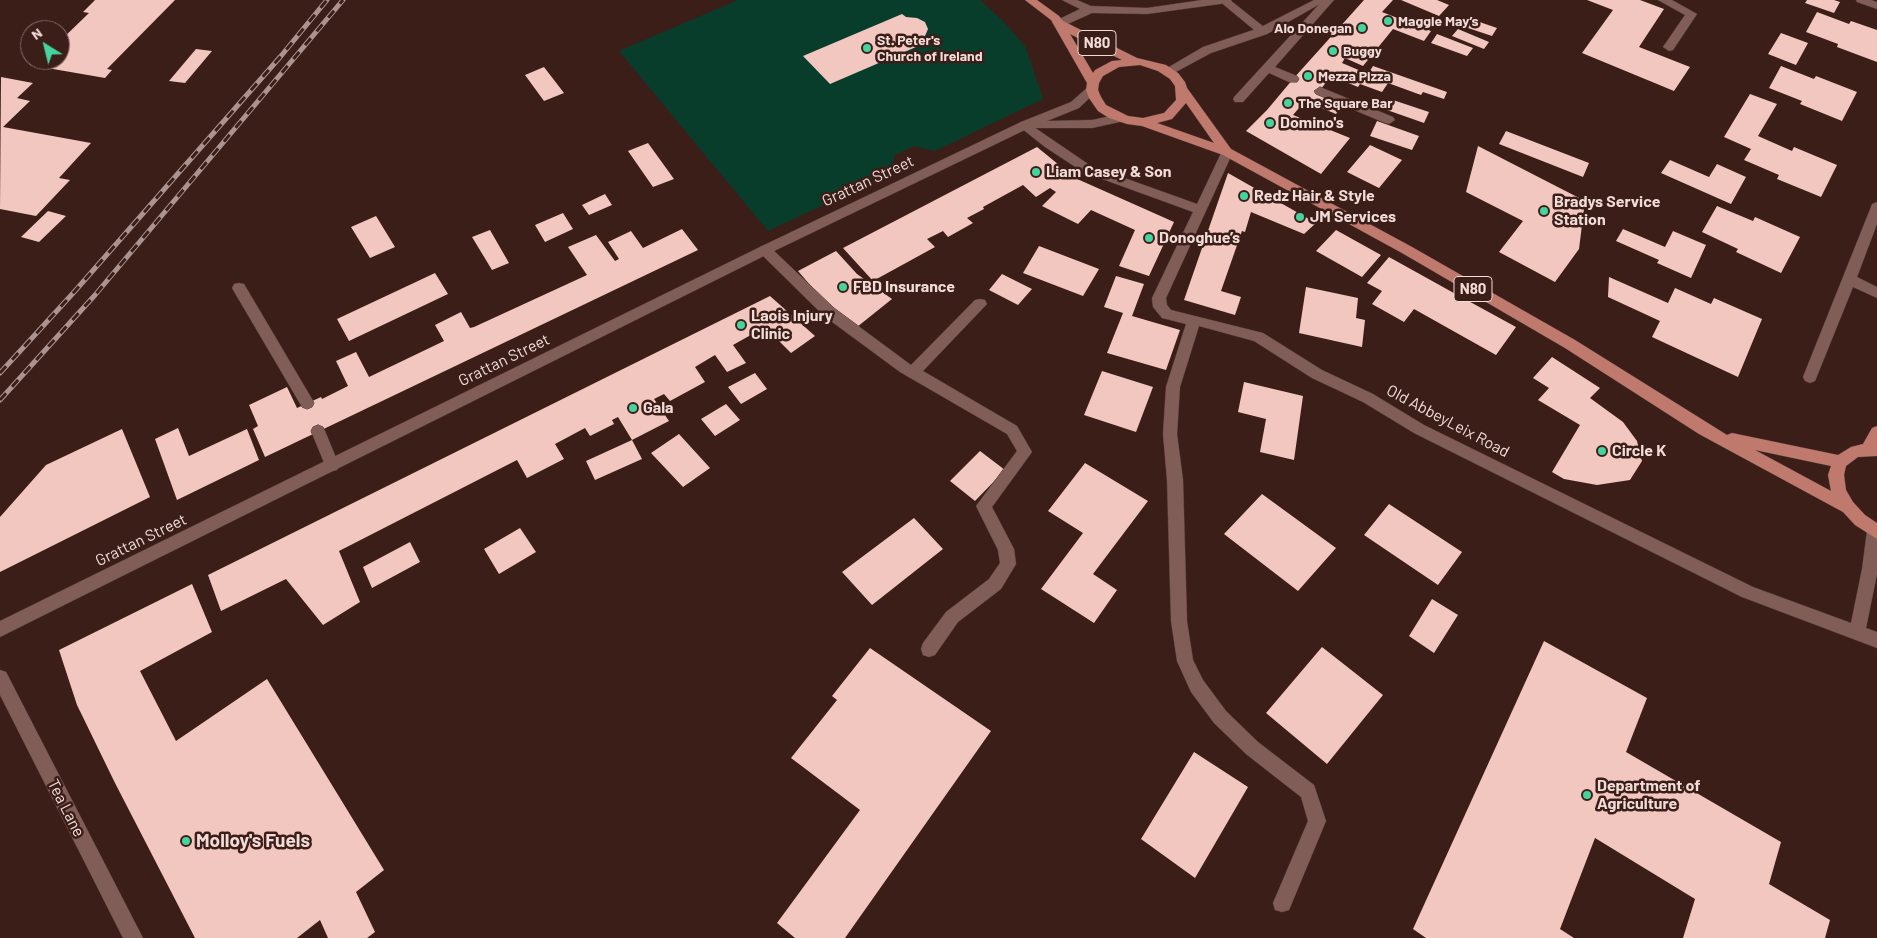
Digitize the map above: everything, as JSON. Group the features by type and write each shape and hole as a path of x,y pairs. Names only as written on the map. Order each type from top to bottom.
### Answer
{"main road":[{"name":"N80","path":"1030,0 1055,18 1093,87 1095,98 1102,108 1120,118 1143,122 1228,152 1407,250 1570,344 1714,435 1848,507"},
{"name":"N80","path":"1059,24 1134,61 1155,65 1168,71 1178,80 1183,91 1228,152"},
{"name":"N80","path":"1093,87 1098,73 1116,64 1134,61"},
{"name":"N80","path":"1143,122 1168,116 1182,100 1183,91"},
{"path":"1840,462 1856,451 1872,449 1877,432"},
{"name":"N80","path":"1714,435 1840,462 1836,475 1839,491 1848,507 1860,520 1876,531"}],"street":[{"path":"1067,0 1090,9 1147,11 1225,0 1263,31"},
{"path":"1168,71 1207,50 1263,31 1322,0"},
{"path":"1239,99 1329,0"},
{"path":"1663,0 1691,14 1669,48"},
{"path":"1860,0 1877,6"},
{"path":"1059,24 1090,9"},
{"path":"1268,68 1293,79"},
{"name":"Grattan Street","path":"0,629 765,250 1025,126 1075,105 1093,87"},
{"path":"1320,91 1388,120"},
{"name":"Grattan Street","path":"1025,126 1092,124 1120,118"},
{"path":"1025,126 1087,169 1200,210"},
{"name":"Old AbbeyLeix Road","path":"1228,152 1159,298 1160,307 1167,314 1258,337 1318,374 1368,398 1419,429 1748,592 1877,640"},
{"path":"1810,378 1877,207"},
{"path":"765,250 829,312 912,372 1012,430 1025,452 984,506 1006,549 1008,564 995,584 952,617 929,649"},
{"path":"1850,279 1877,292"},
{"path":"238,288 307,403"},
{"path":"912,372 980,304"},
{"path":"1194,320 1173,386 1170,434 1175,480 1178,611 1185,660 1197,686 1220,717 1252,748 1308,791 1317,821 1282,903"},
{"path":"318,432 332,465"},
{"path":"1857,633 1876,531"},
{"name":"Tea Lane","path":"0,678 133,938"}],"green space":[{"path":"738,0 980,0 1003,21 1025,46 1043,99 935,151 914,146 895,155 889,174 768,231 619,51"}],"building":[{"path":"95,0 175,0 107,69 112,70 105,78 59,70 70,70 70,31 89,13 83,12"},
{"path":"1364,0 1393,0 1382,12 1431,31 1424,41 1393,29 1363,66 1345,58 1342,63 1368,74 1373,66 1447,92 1444,99 1423,92 1421,95 1388,83 1382,92 1360,84 1358,87 1331,76 1317,94 1343,105 1336,114 1305,101 1293,115 1350,138 1321,174 1246,131 1267,110"},
{"name":"Maggie May’s","path":"1401,0 1437,0 1449,5 1439,16"},
{"path":"1587,0 1640,0 1664,9 1639,47 1690,67 1674,91 1582,53 1613,10"},
{"path":"1807,0 1834,0 1840,2 1834,13 1805,3"},
{"path":"1817,12 1849,24 1851,21 1877,30 1877,62 1837,47 1838,44 1806,32"},
{"name":"St. Peter's Church of Ireland","path":"902,14 906,17 917,18 925,22 928,29 925,36 930,41 830,84 803,56"},
{"path":"1465,17 1497,28 1492,36 1459,25"},
{"path":"1458,29 1489,42 1484,49 1452,36"},
{"path":"1781,33 1808,43 1796,65 1768,54"},
{"path":"1437,34 1473,48 1467,56 1431,43"},
{"path":"196,49 212,51 185,83 169,81"},
{"path":"1781,66 1814,79 1816,76 1857,92 1842,121 1800,104 1802,101 1769,88"},
{"path":"544,67 564,93 544,101 525,75"},
{"path":"1,77 33,83 17,98 30,101 3,127 91,143 59,178 70,180 36,216 0,209"},
{"path":"1750,94 1777,104 1758,136 1792,151 1794,147 1837,165 1821,197 1777,179 1779,175 1744,160 1751,149 1724,137"},
{"path":"1393,100 1429,112 1424,123 1387,110"},
{"path":"1377,121 1419,136 1412,150 1370,136"},
{"path":"1506,131 1589,163 1583,177 1499,144"},
{"path":"648,143 674,179 653,187 628,151"},
{"path":"1370,145 1402,160 1379,188 1347,172"},
{"name":"Bradys Service Station","path":"1478,146 1585,201 1579,249 1555,282 1499,252 1523,221 1466,192"},
{"path":"1037,147 1075,178 1174,222 1149,276 1119,266 1135,230 1091,210 1078,224 1042,206 1056,192 1050,188 1036,197 1023,185 967,218 973,223 948,237 943,231 927,239 935,247 873,281 843,248"},
{"path":"1670,160 1709,177 1717,164 1746,177 1731,204 1661,173"},
{"path":"1228,173 1316,223 1304,234 1251,212 1245,232 1242,231 1221,291 1241,297 1235,315 1184,300"},
{"path":"605,194 612,205 589,215 582,205"},
{"path":"1717,206 1753,221 1755,217 1800,237 1781,273 1736,252 1738,249 1702,232"},
{"path":"48,211 66,216 39,242 21,237"},
{"path":"563,213 573,229 545,242 535,225"},
{"path":"376,216 395,247 370,258 351,227"},
{"path":"682,229 698,250 265,457 253,429 258,426 249,405 287,387 297,408 321,397 322,399 348,386 336,361 356,352 369,377 444,341 435,325 461,312 470,328 474,327 587,275 568,247 596,235 615,261 619,259 608,242 631,231 643,248"},
{"path":"1623,229 1665,247 1673,231 1706,245 1691,278 1657,263 1659,260 1616,241"},
{"path":"490,230 509,263 492,270 472,237"},
{"path":"1336,230 1381,255 1362,277 1316,251"},
{"path":"1039,246 1099,269 1083,296 1023,273"},
{"name":"FBD Insurance","path":"836,251 857,274 892,299 857,327 823,300 798,271"},
{"path":"1389,257 1516,327 1496,355 1414,309 1404,322 1372,304 1382,291 1367,283"},
{"path":"435,273 448,294 349,341 337,319"},
{"path":"1002,274 1032,289 1018,305 989,290"},
{"path":"1116,276 1144,284 1132,316 1180,330 1166,370 1107,353 1123,313 1104,307"},
{"path":"1609,277 1668,303 1675,288 1711,304 1714,298 1762,319 1738,377 1652,337 1660,321 1608,297"},
{"path":"1306,287 1358,298 1356,318 1365,320 1362,347 1299,333"},
{"path":"770,296 815,336 791,353 765,327 733,345 746,363 727,372 715,355 695,367 705,382 670,401 664,394 654,399 669,421 632,440 618,417 612,420 614,424 590,436 585,428 555,444 564,459 527,478 517,460 339,551 360,602 323,625 286,579 221,611 208,575"},
{"name":"Circle K","path":"1552,357 1600,388 1590,398 1623,422 1637,441 1642,461 1630,480 1597,485 1564,479 1552,472 1580,425 1538,400 1549,388 1533,378"},
{"path":"1102,371 1153,387 1136,432 1084,415"},
{"path":"755,373 767,389 741,404 728,387"},
{"path":"1244,382 1303,396 1294,460 1260,452 1266,419 1238,412"},
{"path":"726,404 740,420 715,436 701,419"},
{"path":"178,428 189,456 247,429 259,460 177,500 155,439"},
{"path":"122,429 150,497 0,572 0,517 46,465"},
{"path":"679,434 710,468 683,487 651,453"},
{"path":"632,440 642,459 595,480 586,461"},
{"path":"980,451 1005,470 975,501 950,481"},
{"path":"1085,463 1148,501 1093,574 1117,590 1094,623 1041,589 1083,533 1048,511"},
{"path":"1262,494 1336,548 1298,591 1224,534"},
{"path":"1389,504 1462,552 1438,585 1364,535"},
{"path":"914,518 943,549 872,605 842,572"},
{"path":"520,528 536,552 499,574 484,549"},
{"path":"410,542 420,562 372,588 363,567"},
{"path":"192,584 212,632 140,671 176,741 267,679 384,870 356,892 375,932 367,938 328,938 320,920 297,938 195,938 115,783 77,705 59,650"},
{"path":"1432,599 1458,615 1434,653 1409,636"},
{"name":"Department of Agriculture","path":"1544,641 1647,698 1626,752 1781,842 1769,884 1830,920 1825,938 1683,938 1695,899 1595,838 1560,929 1574,938 1426,938 1413,929"},
{"path":"1322,647 1383,695 1327,764 1266,713"},
{"path":"870,648 991,731 845,938 795,938 777,923 860,810 791,758 837,700 832,696"},
{"path":"1194,752 1248,787 1195,878 1141,839"}],"railway":[{"path":"0,373 75,291 281,56 327,0"},
{"path":"0,400 95,295 343,0"}],"place":[{"name":"Maggie May’s","path":"1388,21"},
{"name":"Alo Donegan","path":"1362,28"},
{"name":"St. Peter's Church of Ireland","path":"867,48"},
{"name":"Buggy","path":"1333,51"},
{"name":"Mezza Pizza","path":"1308,76"},
{"name":"The Square Bar","path":"1288,103"},
{"name":"Domino's","path":"1270,123"},
{"name":"Liam Casey & Son","path":"1036,172"},
{"name":"Redz Hair & Style","path":"1244,196"},
{"name":"Bradys Service Station","path":"1544,211"},
{"name":"JM Services","path":"1300,217"},
{"name":"Donoghue’s","path":"1149,238"},
{"name":"FBD Insurance","path":"843,287"},
{"name":"Laois Injury Clinic","path":"741,325"},
{"name":"Gala","path":"633,408"},
{"name":"Circle K","path":"1602,451"},
{"name":"Department of Agriculture","path":"1587,795"},
{"name":"Molloy's Fuels","path":"186,841"}]}
